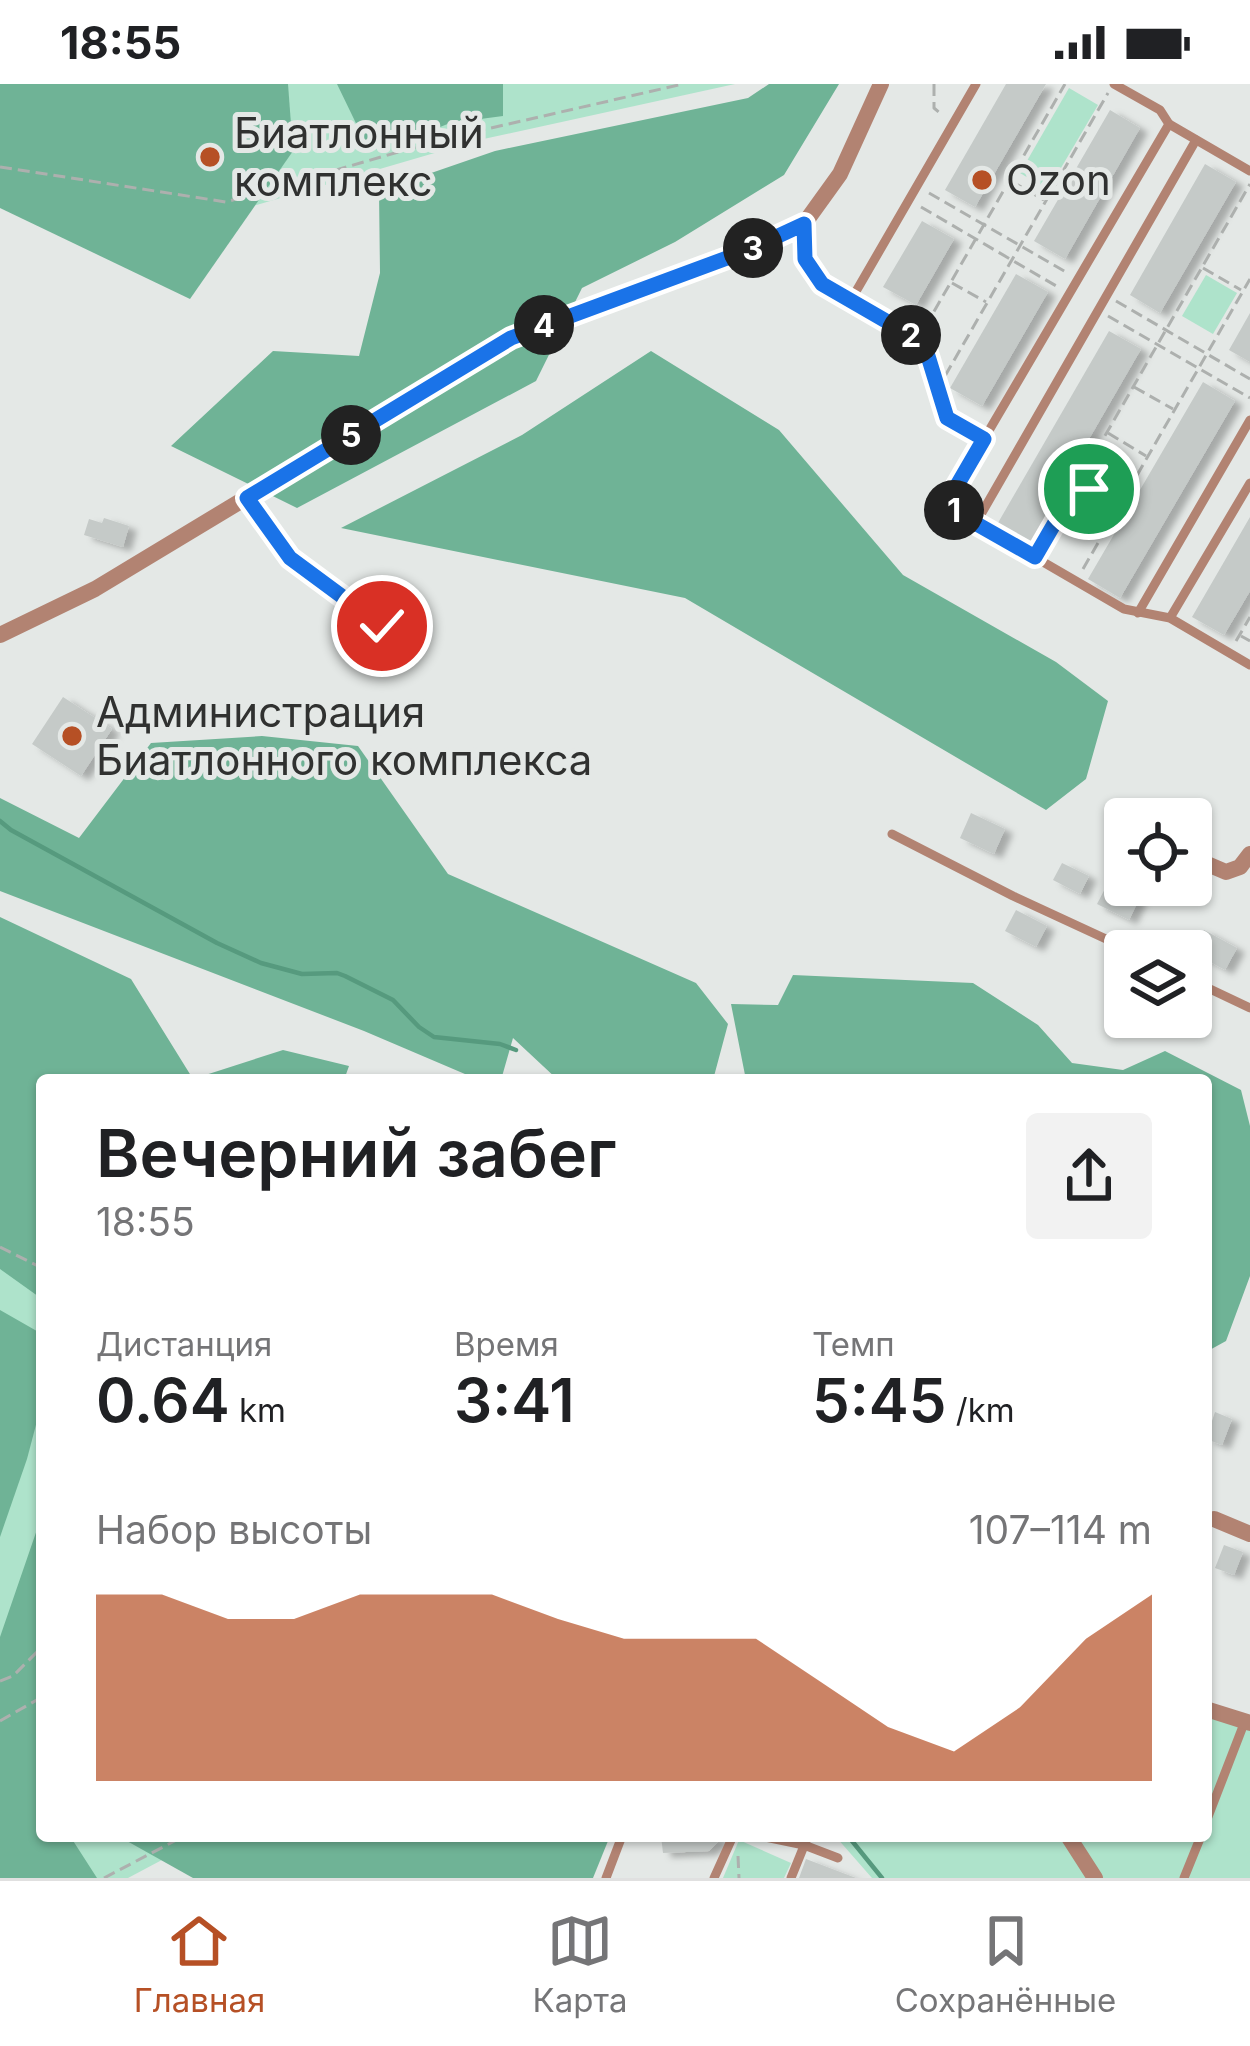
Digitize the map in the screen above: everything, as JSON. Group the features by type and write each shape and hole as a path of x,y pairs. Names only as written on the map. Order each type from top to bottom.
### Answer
{"street":[{"path":"0,635 95,589 511,338 746,251 804,224 840,174 880,84"},
{"path":"1212,866 1226,872 1240,867 1250,854"},
{"path":"1214,1519 1250,1534"},
{"path":"1212,1711 1248,1722"},
{"path":"1072,1842 1095,1878"}],"lane":[{"path":"851,300 976,84"},
{"path":"1113,84 1160,110 1168,124 1250,171"},
{"path":"1168,124 945,506 1124,609 1170,619 1250,665"},
{"path":"976,523 1196,140"},
{"path":"804,224 805,259 822,284 918,339 927,348 947,418 984,439"},
{"path":"1138,613 1250,420"},
{"path":"1170,619 1250,483"},
{"path":"247,498 290,558 382,626"},
{"path":"892,834 1104,938"},
{"path":"1212,990 1250,1008"},
{"path":"1212,1808 1248,1722"},
{"path":"606,1878 620,1842"},
{"path":"714,1878 730,1842"},
{"path":"791,1878 805,1842"},
{"path":"810,1842 838,1858"},
{"path":"1184,1878 1199,1842"}],"path":[{"path":"0,167 226,202 443,139 683,84"},
{"path":"934,84 934,110 954,122"},
{"path":"918,339 1066,84"},
{"path":"938,388 1113,84"},
{"path":"1010,181 1046,201"},
{"path":"1035,557 1250,184"},
{"path":"1202,268 1243,291"},
{"path":"1076,581 1250,279"},
{"path":"951,282 987,303"},
{"path":"1133,386 1174,410"},
{"path":"1107,433 1148,457"},
{"path":"1082,476 1122,500"},
{"path":"1100,489 1106,498 1105,509 1096,515 1085,513 1079,505 1081,495 1100,489"},
{"path":"1080,520 1085,513"},
{"path":"1229,653 1250,617"},
{"path":"1240,635 1250,641"},
{"path":"0,1247 36,1265"},
{"path":"0,1681 13,1676 36,1653"},
{"path":"0,1721 36,1700"},
{"path":"104,1878 173,1842"},
{"path":"735,1849 739,1878"}],"green space":[{"name":"Биатлонный комплекс","path":"0,84 735,84 479,140 229,213"},
{"path":"0,84 288,84 293,151 190,299 0,208"},
{"path":"337,84 503,84 503,116 450,123 403,142 367,146"},
{"path":"769,84 839,84 784,175 675,242 582,288 536,381 297,508 171,446 273,351 359,356 380,273 379,191 495,151 748,98"},
{"path":"1069,88 1098,105 1048,190 1020,173"},
{"path":"1206,275 1237,293 1213,334 1182,316"},
{"path":"651,351 779,430 903,575 1056,662 1108,701 1086,779 1046,810 685,598 341,528 522,435"},
{"path":"262,736 358,746 448,874 696,983 728,1024 715,1074 552,1074 513,1038 503,1074 465,1074 0,891 0,798 79,838 151,743"},
{"path":"0,917 131,979 190,1074 36,1074 36,1295 0,1269"},
{"path":"793,975 973,983 1038,1025 1072,1063 1123,1070 1165,1051 1210,1074 745,1074 731,1004 778,1005"},
{"path":"283,1050 349,1066 346,1074 209,1074"},
{"path":"1212,1075 1241,1090 1250,1126 1250,1276 1226,1341 1212,1349"},
{"path":"0,1231 36,1248 36,1842 196,1842 128,1878 0,1878"},
{"path":"0,1310 36,1331 36,1425 0,1537"},
{"path":"36,1532 36,1842 74,1842 97,1878 0,1878 0,1637"},
{"path":"1212,1716 1250,1729 1250,1878 872,1878 840,1842 1212,1842"},
{"path":"129,1842 608,1842 593,1878 193,1878"},
{"path":"738,1842 791,1863 784,1878 723,1878"}],"building":[{"path":"1006,84 1046,84 975,207 945,190"},
{"path":"1110,110 1140,128 1065,259 1034,241"},
{"path":"1205,164 1236,182 1160,313 1130,295"},
{"path":"922,221 954,239 916,305 883,287"},
{"path":"1016,274 1048,292 982,406 950,388"},
{"path":"1250,313 1250,362 1229,350"},
{"path":"1109,331 1141,349 1027,546 995,528"},
{"path":"1203,382 1235,401 1120,598 1088,579"},
{"path":"1250,517 1250,591 1224,635 1192,617"},
{"path":"104,518 129,526 123,547 84,535 89,519 102,523"},
{"name":"Администрация Биатлонного комплекса","path":"63,697 112,729 81,776 32,744"},
{"path":"971,813 1005,829 994,854 960,838"},
{"path":"1062,863 1089,876 1080,894 1053,880"},
{"path":"1104,891 1104,906 1136,906 1129,920 1097,904"},
{"path":"1016,910 1047,926 1036,947 1005,931"},
{"path":"1212,934 1237,948 1225,970 1212,963"},
{"path":"1215,1412 1232,1419 1222,1445 1212,1441"},
{"path":"1224,1545 1243,1552 1234,1575 1215,1568"},
{"path":"662,1842 718,1842 709,1851 663,1853"},
{"path":"806,1859 856,1878 799,1878"}],"waterway":[{"path":"0,821 261,963 302,974 337,973 393,1000 434,1037 516,1050"},
{"path":"853,1842 882,1878"}],"place":[{"name":"Биатлонный комплекс","path":"210,157"},
{"name":"Ozon","path":"982,180"},
{"name":"Администрация Биатлонного комплекса","path":"72,736"}],"route":[{"path":"382,626 290,558 247,498 511,338 746,251 804,224 805,259 822,284 924,343 947,418 984,439 945,506 1035,557 1082,476 1101,488 1089,489"}]}
